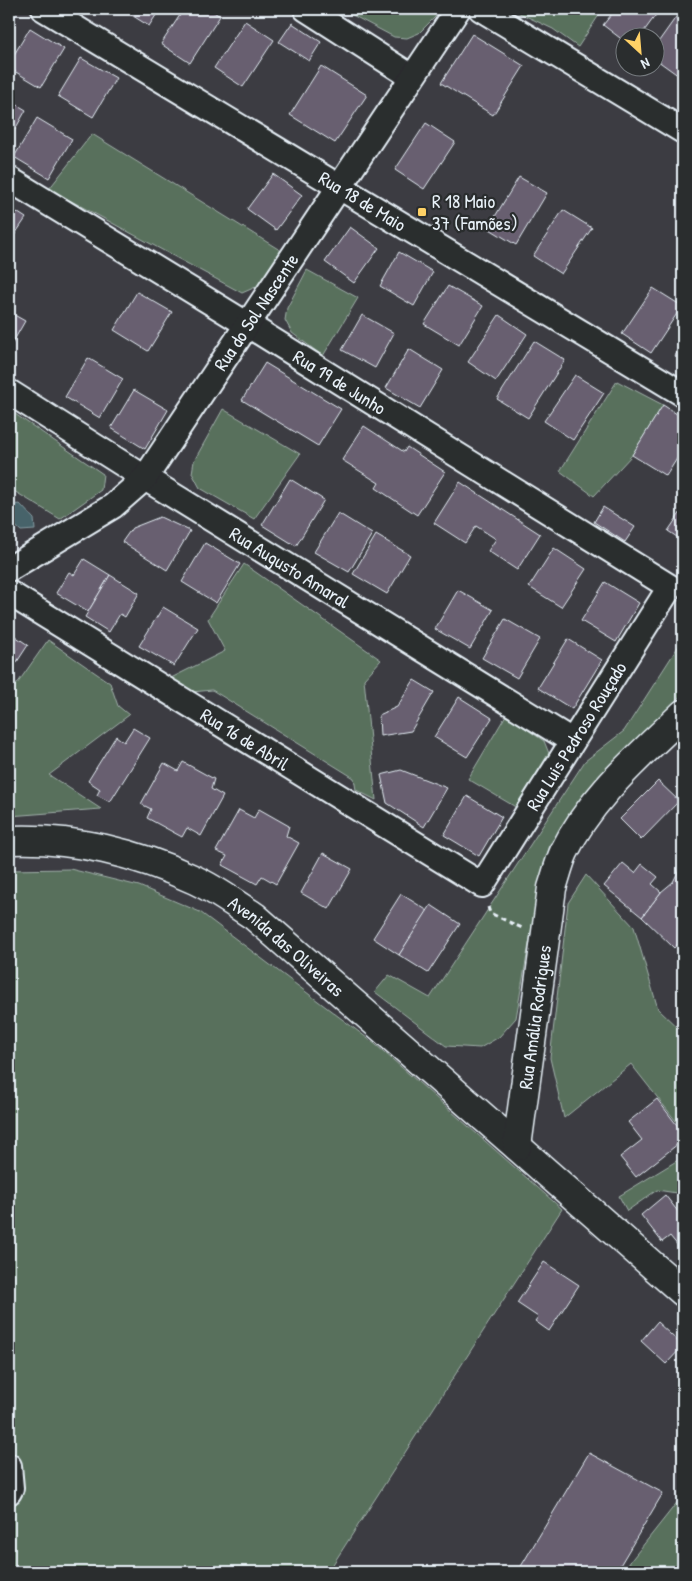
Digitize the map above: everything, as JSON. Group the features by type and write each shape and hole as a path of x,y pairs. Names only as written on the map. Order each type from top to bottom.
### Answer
{"street":[{"name":"Rua 18 de Maio","path":"44,9 683,394"},
{"path":"306,9 412,77"},
{"name":"Rua do Sol Nascente","path":"9,569 113,506 145,478 458,9"},
{"path":"480,9 683,131"},
{"name":"Rua 19 de Junho","path":"9,179 248,324 670,587"},
{"name":"Rua Augusto Amaral","path":"9,392 572,742"},
{"name":"Rua Luis Pedroso Rouçado","path":"482,884 670,587"},
{"name":"Rua 16 de Abril","path":"9,593 482,884"},
{"name":"Rua Amália Rodrigues","path":"517,1146 552,888 564,853 586,815 622,772 683,714"},
{"name":"Avenida das Oliveiras","path":"9,840 38,839 96,846 145,860 196,880 254,916 517,1146"},
{"path":"517,1146 683,1292"},
{"path":"9,1466 11,1488 9,1492"}],"path":[{"path":"482,884 490,913 545,940"}],"green space":[{"path":"341,9 429,9 438,14 419,33 407,38 394,37"},
{"path":"511,9 603,9 578,47 553,29"},
{"path":"92,134 283,252 258,286 242,293 49,189"},
{"path":"307,270 358,298 323,356 292,333 285,320 287,308"},
{"path":"617,381 663,405 632,455 594,496 560,471"},
{"path":"223,409 300,454 254,519 200,488 192,473 194,461"},
{"path":"12,412 103,474 101,490 60,519 9,488 9,418"},
{"path":"244,564 381,660 364,679 376,800 356,790 354,778 212,690 192,692 171,678 225,651 208,619"},
{"path":"683,639 683,693 592,784 550,844 537,898 516,1018 499,1037 480,1048 446,1046 375,992 389,975 430,998 585,761 624,731"},
{"path":"48,640 110,683 118,706 129,715 49,775 101,809 9,816 9,689 17,684"},
{"path":"506,715 544,741 552,761 519,809 468,779"},
{"path":"70,869 139,886 200,912 375,1044 562,1209 328,1572 9,1572 9,870"},
{"path":"586,875 634,927 658,1009 683,1033 683,1130 631,1064 564,1118 550,1058 568,903"},
{"path":"683,1157 683,1194 657,1190 627,1211 619,1196"},
{"path":"683,1495 683,1572 623,1572 633,1558"}],"water":[{"path":"20,504 34,519 35,530 21,531 9,520 9,505"}],"building":[{"path":"122,9 160,9 149,26"},
{"path":"184,9 209,9 220,16 190,63 161,44"},
{"path":"616,9 654,9 658,12 646,28 614,28 614,33 603,25"},
{"path":"681,10 683,12 683,70 679,76 664,65 664,34"},
{"path":"245,21 274,40 243,87 214,68"},
{"path":"292,23 321,42 309,61 279,42"},
{"path":"30,28 64,49 41,87 9,68 9,63"},
{"path":"472,34 524,66 493,115 441,83"},
{"path":"81,58 116,78 93,117 58,96"},
{"path":"321,66 367,95 335,143 290,115"},
{"path":"9,100 26,110 9,140"},
{"path":"37,118 72,139 49,178 14,157"},
{"path":"426,123 455,142 424,189 395,170"},
{"path":"273,174 302,195 276,230 247,209"},
{"path":"519,177 547,193 516,245 488,228"},
{"path":"9,207 26,218 9,243"},
{"path":"563,210 592,228 561,274 533,256"},
{"path":"350,227 379,248 354,283 325,262"},
{"path":"399,252 433,272 414,306 380,286"},
{"path":"448,286 483,306 459,345 424,324"},
{"path":"653,288 682,306 651,353 622,334"},
{"path":"137,292 172,312 148,351 114,330"},
{"path":"9,312 25,321 9,349"},
{"path":"362,315 394,333 375,368 342,350"},
{"path":"499,315 527,334 496,381 468,362"},
{"path":"534,341 565,360 528,418 497,399"},
{"path":"683,342 683,361 675,356"},
{"path":"409,349 443,370 420,408 386,388"},
{"path":"88,358 123,379 100,418 65,397"},
{"path":"265,363 341,409 318,446 242,400"},
{"path":"575,375 604,393 573,440 544,421"},
{"path":"134,390 168,410 145,449 111,428"},
{"path":"663,405 683,418 683,449 666,476 632,455"},
{"path":"364,426 404,452 407,447 445,472 417,515 376,488 379,483 342,460"},
{"path":"290,479 324,500 296,546 262,525"},
{"path":"460,482 540,534 517,570 488,551 496,539 476,526 465,543 434,523"},
{"path":"603,507 635,527 625,542 594,522"},
{"path":"683,509 683,541 668,531"},
{"path":"338,513 372,534 349,572 314,552"},
{"path":"160,517 190,531 167,570 122,542 132,528"},
{"path":"376,535 410,555 387,594 353,574"},
{"path":"205,543 240,564 216,603 182,582"},
{"path":"554,548 586,569 561,607 529,587"},
{"path":"84,559 110,575 88,612 56,593 69,572 74,575"},
{"path":"110,575 139,593 125,617 120,614 109,632 85,617"},
{"path":"605,582 639,603 616,642 581,621"},
{"path":"458,590 493,610 470,649 435,629"},
{"path":"163,607 198,628 174,666 139,646"},
{"path":"505,619 540,639 517,678 482,658"},
{"path":"9,632 28,645 9,674"},
{"path":"568,639 602,660 572,709 538,688"},
{"path":"414,680 434,692 411,731 380,736 379,715 397,707"},
{"path":"459,697 492,718 467,757 434,737"},
{"path":"133,728 150,738 110,802 97,795 100,789 88,781 116,736 124,742"},
{"path":"183,762 214,779 211,789 223,796 201,836 187,828 182,837 147,818 151,809 141,804 164,763 178,771"},
{"path":"401,770 447,788 424,827 387,803 381,775"},
{"path":"658,781 679,801 641,840 620,819"},
{"path":"467,796 502,817 479,856 444,835"},
{"path":"259,809 289,826 286,836 299,843 276,884 262,876 257,884 222,865 227,856 216,851 239,810 254,818"},
{"path":"323,853 352,869 329,909 301,893"},
{"path":"683,862 683,939 674,948 642,917 661,892 673,882"},
{"path":"623,863 635,873 642,864 658,877 652,884 661,892 642,917 604,886"},
{"path":"401,894 428,911 399,955 373,938"},
{"path":"431,905 460,924 428,973 399,955"},
{"path":"657,1099 683,1133 683,1140 636,1177 620,1157 642,1140 628,1122"},
{"path":"665,1195 683,1218 683,1252 670,1236 662,1242 641,1215"},
{"path":"544,1262 579,1285 549,1331 535,1321 538,1317 517,1303"},
{"path":"657,1322 683,1346 666,1364 641,1341"},
{"path":"589,1453 663,1493 616,1572 528,1572 520,1568"}],"place":[{"name":"R 18 Maio 37 (Famões)","path":"422,212"}]}
